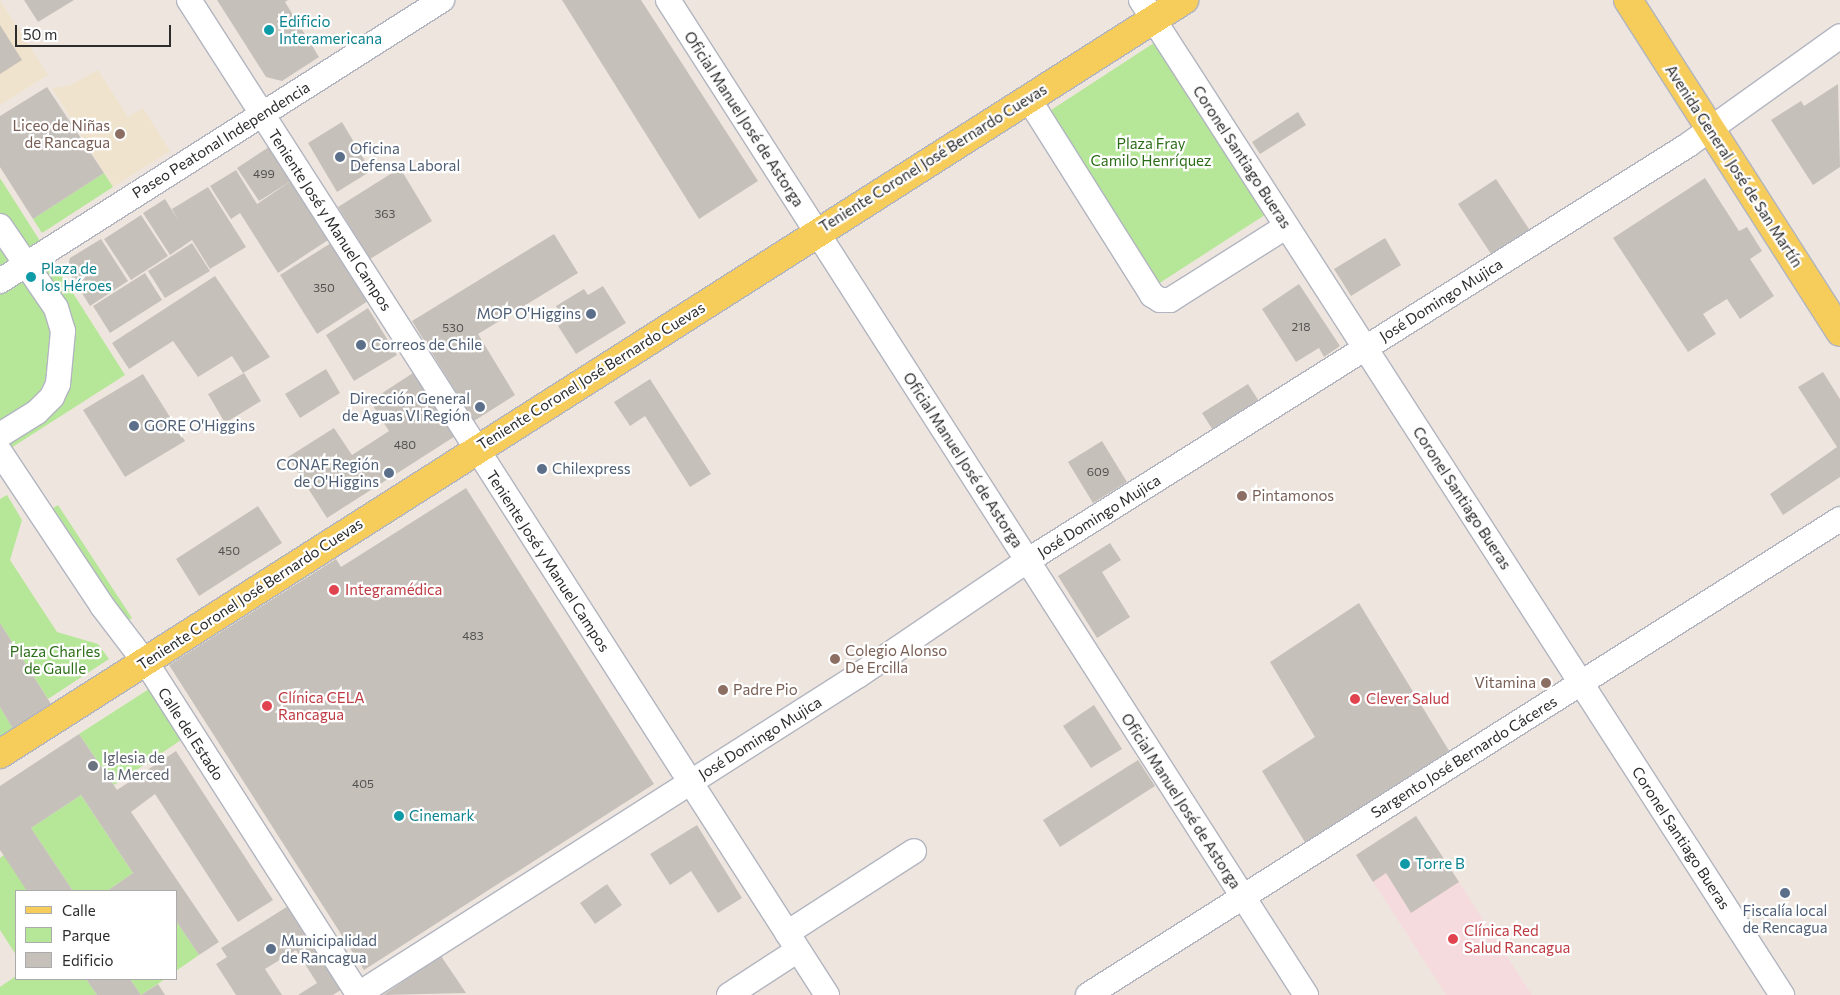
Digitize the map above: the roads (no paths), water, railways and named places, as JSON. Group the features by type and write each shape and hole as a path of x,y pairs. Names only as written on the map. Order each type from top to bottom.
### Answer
{"main road":[{"name":"Teniente Coronel José Bernardo Cuevas","path":"0,754 476,448 1028,98 1147,9 1184,0"},
{"name":"Avenida General José de San Martín","path":"1628,0 1840,332"}],"street":[{"name":"Teniente José y Manuel Campos","path":"189,0 827,995"},
{"name":"Paseo Peatonal Independencia","path":"0,280 442,0"},
{"name":"Oficial Manuel José de Astorga","path":"668,0 1306,995"},
{"name":"Coronel Santiago Bueras","path":"1147,9 1782,995"},
{"name":"José Domingo Mujica","path":"358,995 859,675 1027,561 1710,130 1840,36"},
{"path":"1028,98 1152,295 1160,300 1170,300 1287,226"},
{"path":"0,226 27,263 62,323 58,384 45,405 0,435"},
{"name":"Calle del Estado","path":"0,452 144,662 358,995"},
{"name":"Sargento José Bernardo Cáceres","path":"1088,995 1840,519"},
{"path":"729,995 792,942 914,851"}],"place":[{"name":"Edificio Interamericana","path":"269,30"},
{"name":"Liceo de Niñas de Rancagua","path":"120,134"},
{"name":"Oficina Defensa Laboral","path":"340,157"},
{"name":"Plaza de los Héroes","path":"31,277"},
{"name":"MOP O'Higgins","path":"591,314"},
{"name":"Correos de Chile","path":"361,345"},
{"name":"Dirección General de Aguas VI Región","path":"480,407"},
{"name":"GORE O'Higgins","path":"134,426"},
{"name":"Chilexpress","path":"542,469"},
{"name":"CONAF Región de O'Higgins","path":"389,473"},
{"name":"Pintamonos","path":"1242,496"},
{"name":"Integramédica","path":"334,590"},
{"name":"Colegio Alonso De Ercilla","path":"835,659"},
{"name":"Vitamina","path":"1546,683"},
{"name":"Padre Pio","path":"723,690"},
{"name":"Clever Salud","path":"1355,699"},
{"name":"Clínica CELA Rancagua","path":"267,706"},
{"name":"Iglesia de la Merced","path":"93,766"},
{"name":"Cinemark","path":"399,816"},
{"name":"Torre B","path":"1405,864"},
{"name":"Fiscalía local de Rencagua","path":"1785,893"},
{"name":"Clínica Red Salud Rancagua","path":"1453,939"},
{"name":"Municipalidad de Rancagua","path":"271,949"}],"park label":[{"name":"Plaza Fray Camilo Henríquez","path":"1151,152"},
{"name":"Plaza Charles de Gaulle","path":"55,660"}]}
